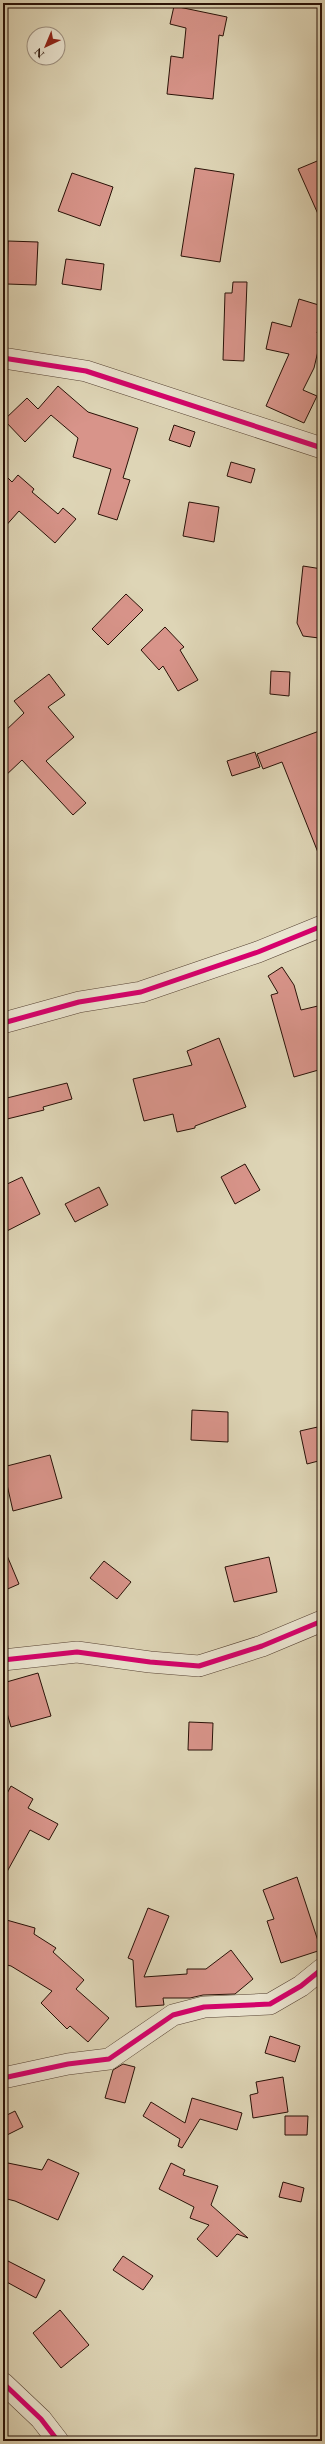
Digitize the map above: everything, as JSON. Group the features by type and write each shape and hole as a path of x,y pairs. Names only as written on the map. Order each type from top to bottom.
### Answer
{"street":[{"path":"3,358 86,371 322,448"},
{"path":"3,1023 79,1002 141,992 258,952 322,926"},
{"path":"3,1660 77,1652 150,1662 198,1666 262,1646 322,1621"},
{"path":"3,2078 68,2064 109,2059 173,2015 204,2007 270,2004 301,1986 322,1969"},
{"path":"3,2383 41,2419 58,2441"}],"building":[{"path":"174,6 227,17 223,36 219,35 213,99 167,94 171,56 183,58 186,28 170,24"},
{"path":"322,159 322,223 298,169"},
{"path":"195,168 234,174 220,262 181,256"},
{"path":"72,173 113,187 100,226 58,211"},
{"path":"8,241 38,242 36,285 7,284"},
{"path":"66,259 104,264 101,290 62,284"},
{"path":"233,282 247,282 244,361 223,360 225,293 232,293"},
{"path":"299,299 322,306 322,316 317,333 322,334 314,368 303,390 317,396 304,423 266,406 289,354 266,349 272,322 291,327"},
{"path":"58,386 88,412 138,428 123,478 130,480 117,520 98,514 111,469 73,457 78,438 51,415 25,442 4,420 27,398 38,409"},
{"path":"174,425 195,432 190,447 169,440"},
{"path":"231,462 255,469 251,483 227,476"},
{"path":"3,473 12,482 18,475 34,489 32,492 58,514 63,508 76,519 55,543 19,511 3,529"},
{"path":"189,502 219,507 214,542 183,536"},
{"path":"303,566 322,569 322,622 319,638 303,636 297,623"},
{"path":"126,594 143,610 108,645 92,629"},
{"path":"165,627 184,647 180,650 198,680 178,691 163,666 159,670 141,650"},
{"path":"271,671 290,672 289,696 270,694"},
{"path":"49,674 65,695 48,707 74,737 46,761 86,803 73,815 22,760 3,778 3,733 24,713 14,701"},
{"path":"322,730 321,860 282,762 263,769 257,754"},
{"path":"255,752 260,767 232,776 227,761"},
{"path":"282,967 294,985 301,1010 322,1005 322,1069 294,1077 271,995 278,993 268,976"},
{"path":"219,1038 246,1107 195,1126 195,1128 177,1132 173,1114 144,1121 133,1079 192,1065 187,1051"},
{"path":"67,1083 72,1099 43,1107 44,1110 3,1120 3,1099"},
{"path":"245,1164 260,1190 235,1204 221,1177"},
{"path":"22,1177 40,1214 3,1233 3,1186"},
{"path":"99,1187 108,1205 75,1222 65,1204"},
{"path":"192,1410 228,1412 228,1442 191,1440"},
{"path":"322,1426 322,1460 307,1464 300,1431"},
{"path":"50,1455 62,1498 13,1511 3,1467"},
{"path":"3,1546 19,1584 3,1591"},
{"path":"269,1557 277,1592 234,1602 225,1567"},
{"path":"104,1561 131,1582 117,1599 90,1578"},
{"path":"38,1673 51,1716 11,1727 3,1699 3,1683"},
{"path":"189,1722 213,1723 212,1750 188,1750"},
{"path":"11,1786 33,1799 28,1808 58,1824 49,1840 30,1830 3,1879 3,1801"},
{"path":"297,1877 321,1950 281,1963 267,1921 274,1919 263,1890"},
{"path":"148,1908 169,1916 144,1977 187,1974 187,1969 206,1969 231,1950 253,1979 235,1994 203,1995 190,1998 163,1998 164,2005 136,2007 133,1960 128,1958"},
{"path":"3,1919 35,1928 34,1934 56,1948 53,1952 84,1980 76,1989 109,2018 88,2042 70,2026 67,2029 41,2003 52,1991 11,1966 3,1964"},
{"path":"270,2036 300,2046 295,2062 265,2053"},
{"path":"123,2064 135,2067 125,2103 105,2098 113,2070"},
{"path":"283,2077 288,2112 253,2118 250,2095 258,2093 256,2082"},
{"path":"192,2098 242,2113 237,2130 200,2119 182,2148 178,2146 180,2139 143,2116 151,2102 185,2123"},
{"path":"15,2111 23,2127 3,2137 3,2117"},
{"path":"285,2116 308,2116 307,2135 285,2135"},
{"path":"48,2159 79,2173 58,2220 15,2201 3,2198 3,2162 42,2170"},
{"path":"171,2163 185,2170 183,2175 218,2186 211,2205 248,2238 237,2234 217,2257 197,2239 209,2225 190,2218 194,2207 159,2189"},
{"path":"283,2182 304,2188 301,2202 279,2197"},
{"path":"123,2256 153,2276 143,2290 113,2270"},
{"path":"8,2261 45,2280 36,2298 3,2280 3,2271"},
{"path":"60,2310 89,2345 61,2368 33,2333"}],"cycle path":[{"path":"3,358 86,371 322,448"},
{"path":"3,1023 79,1002 141,992 258,952 322,926"},
{"path":"3,1660 77,1652 150,1662 199,1666 262,1646 322,1621"},
{"path":"3,2078 68,2064 109,2059 173,2015 204,2007 270,2004 301,1986 322,1969"},
{"path":"3,2383 41,2419 58,2441"}]}
